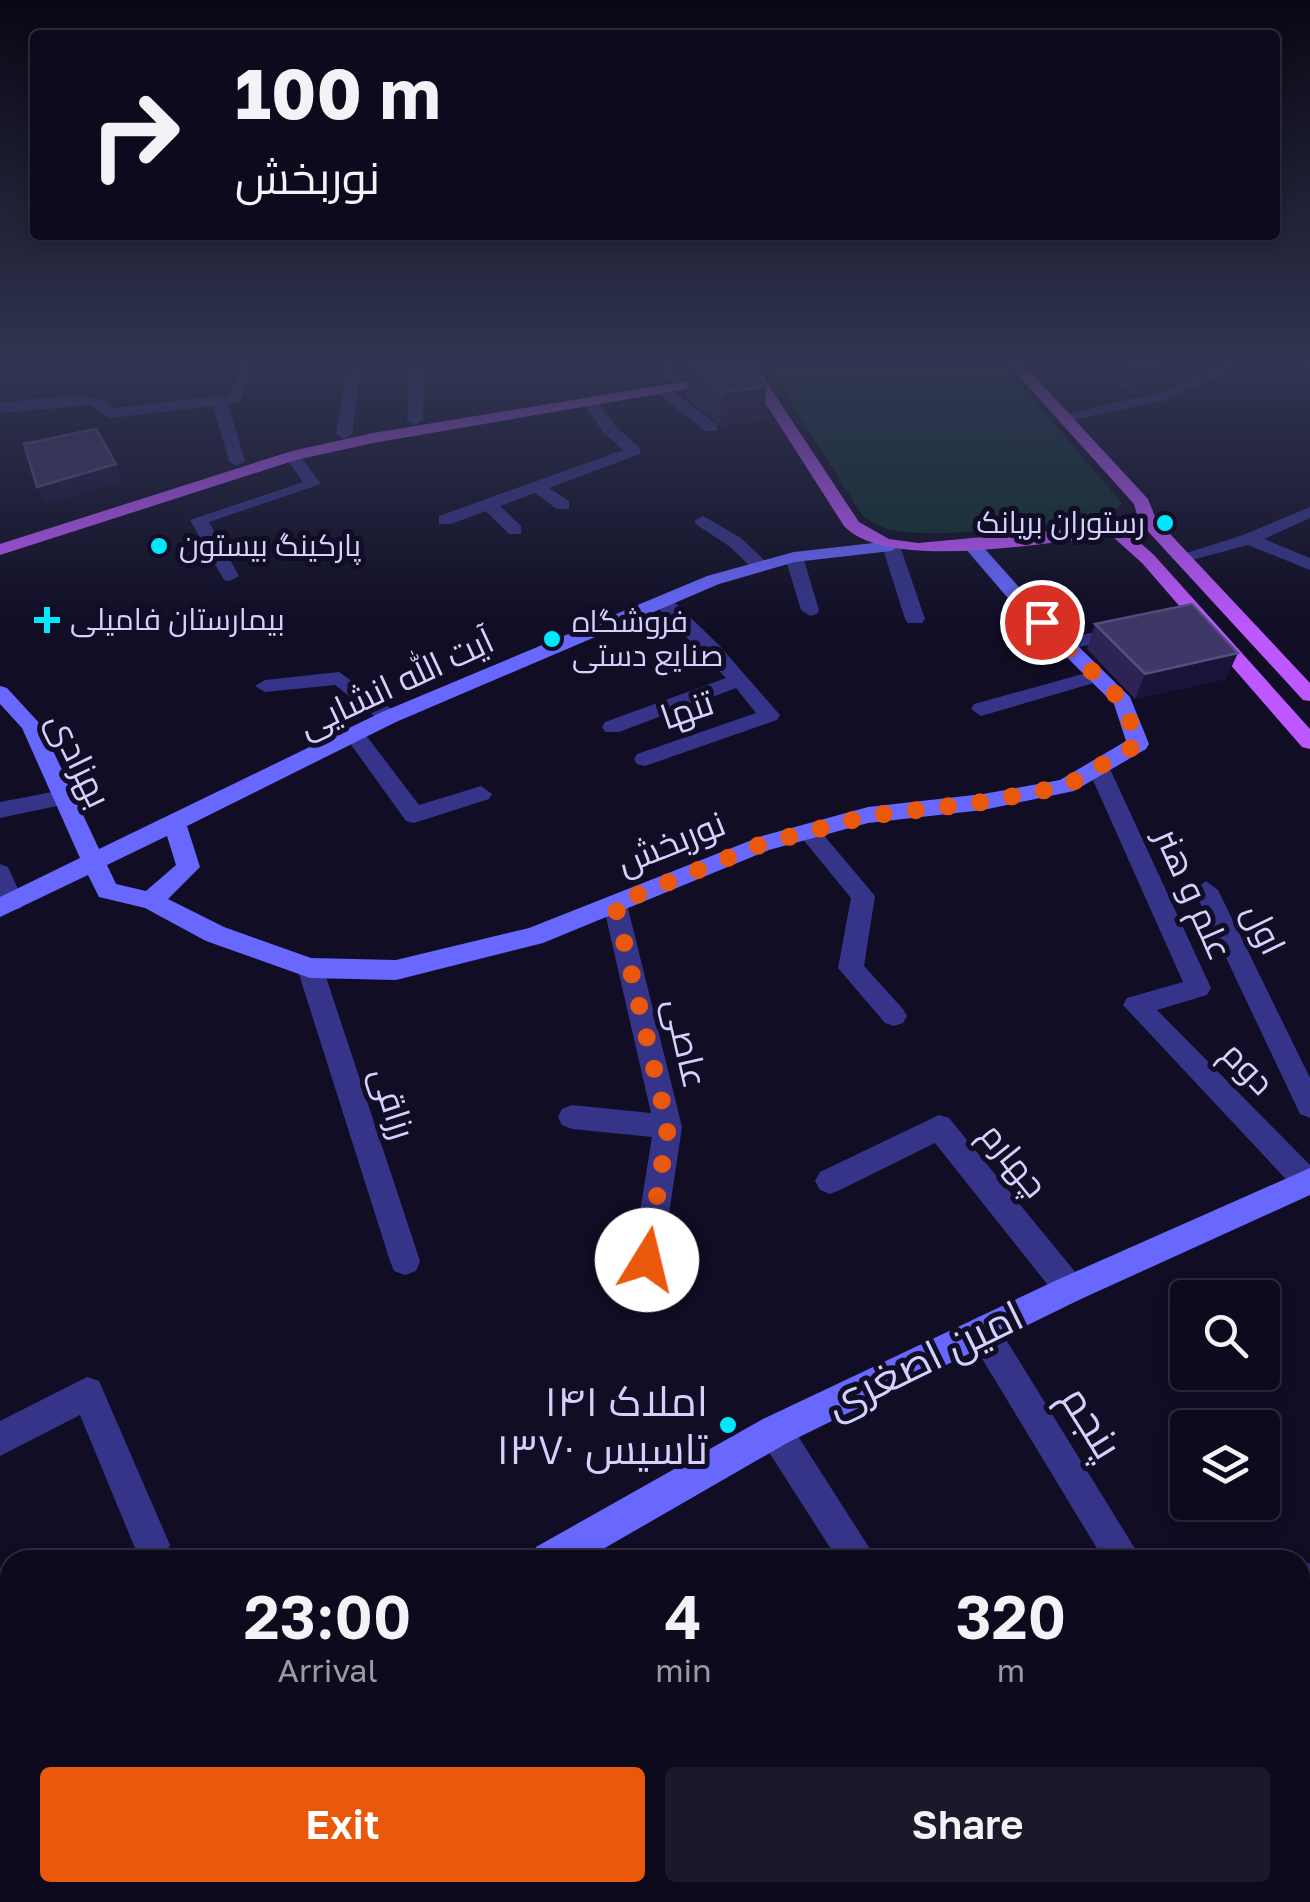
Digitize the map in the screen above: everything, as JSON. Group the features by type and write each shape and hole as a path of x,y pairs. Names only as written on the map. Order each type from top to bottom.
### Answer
{"main road":[{"path":"0,536 266,454"},
{"path":"0,550 302,454"},
{"path":"806,454 853,526 868,538 892,546 1116,530 1148,521"},
{"path":"1097,454 1142,503 1148,521 1175,552 1310,695"},
{"path":"1116,530 1139,550 1310,742"},
{"path":"1139,550 1137,543 1145,538 1175,552"}],"street":[{"path":"236,454 237,461"},
{"path":"445,520 626,454"},
{"path":"230,576 199,520 312,484 292,456"},
{"path":"536,486 562,505"},
{"path":"488,504 515,530"},
{"path":"1175,552 1249,539 1310,512"},
{"path":"703,521 735,542 760,566"},
{"path":"1249,539 1310,565"},
{"name":"نوربخش","path":"91,862 107,891 151,901 216,934 310,968 396,970 534,936 762,844 868,816 983,802 1066,786 1138,744 1123,702 970,543"},
{"path":"892,546 915,619"},
{"name":"آیت الله انشایی","path":"6,905 389,717 712,580 794,557 892,546"},
{"path":"794,557 810,610"},
{"name":"تنها","path":"646,758 770,716 662,601"},
{"path":"1065,644 1137,630"},
{"path":"981,708 1097,676"},
{"path":"265,686 339,678 389,717"},
{"path":"612,727 739,680"},
{"name":"بهزادی","path":"0,692 31,725 91,862"},
{"path":"355,735 414,816 481,794"},
{"name":"علم و هنر","path":"1100,769 1198,988 1136,1005"},
{"path":"0,810 63,798"},
{"path":"151,901 188,867 175,823"},
{"path":"808,832 862,896 851,968 894,1016"},
{"path":"0,873 6,905"},
{"name":"اول","path":"1206,890 1310,1106"},
{"name":"عاصی","path":"615,904 668,1127 647,1260"},
{"name":"رزاقی","path":"310,968 405,1261"},
{"name":"دوم","path":"1136,1005 1308,1182"},
{"path":"572,1117 668,1127"},
{"name":"چهارم","path":"830,1181 940,1127 1070,1289"},
{"name":"امین اصغری","path":"579,1550 775,1431 1070,1289 1308,1182"},
{"name":"پنجم","path":"983,1332 1118,1550"},
{"path":"0,1439 87,1393 152,1546"},
{"path":"775,1431 853,1550"}],"green space":[{"path":"823,454 1080,454 1122,503 1112,514 941,533 891,530 863,516"}],"building":[{"path":"27,454 110,454 116,464 37,487"},
{"path":"1192,604 1238,653 1145,674 1095,624"}],"place":[{"name":"رستوران بریانک","path":"1165,523"},
{"name":"پارکینگ بیستون","path":"159,546"},
{"name":"بیمارستان فامیلی","path":"47,620"},
{"name":"فروشگاه صنایع دستی","path":"552,639"},
{"name":"املاک ۱۴۱ تاسیس ۱۳۷۰","path":"728,1425"}],"route":[{"path":"647,1260 668,1127 615,904 762,844 868,816 983,802 1066,786 1138,744 1123,702 1042,622"}]}
